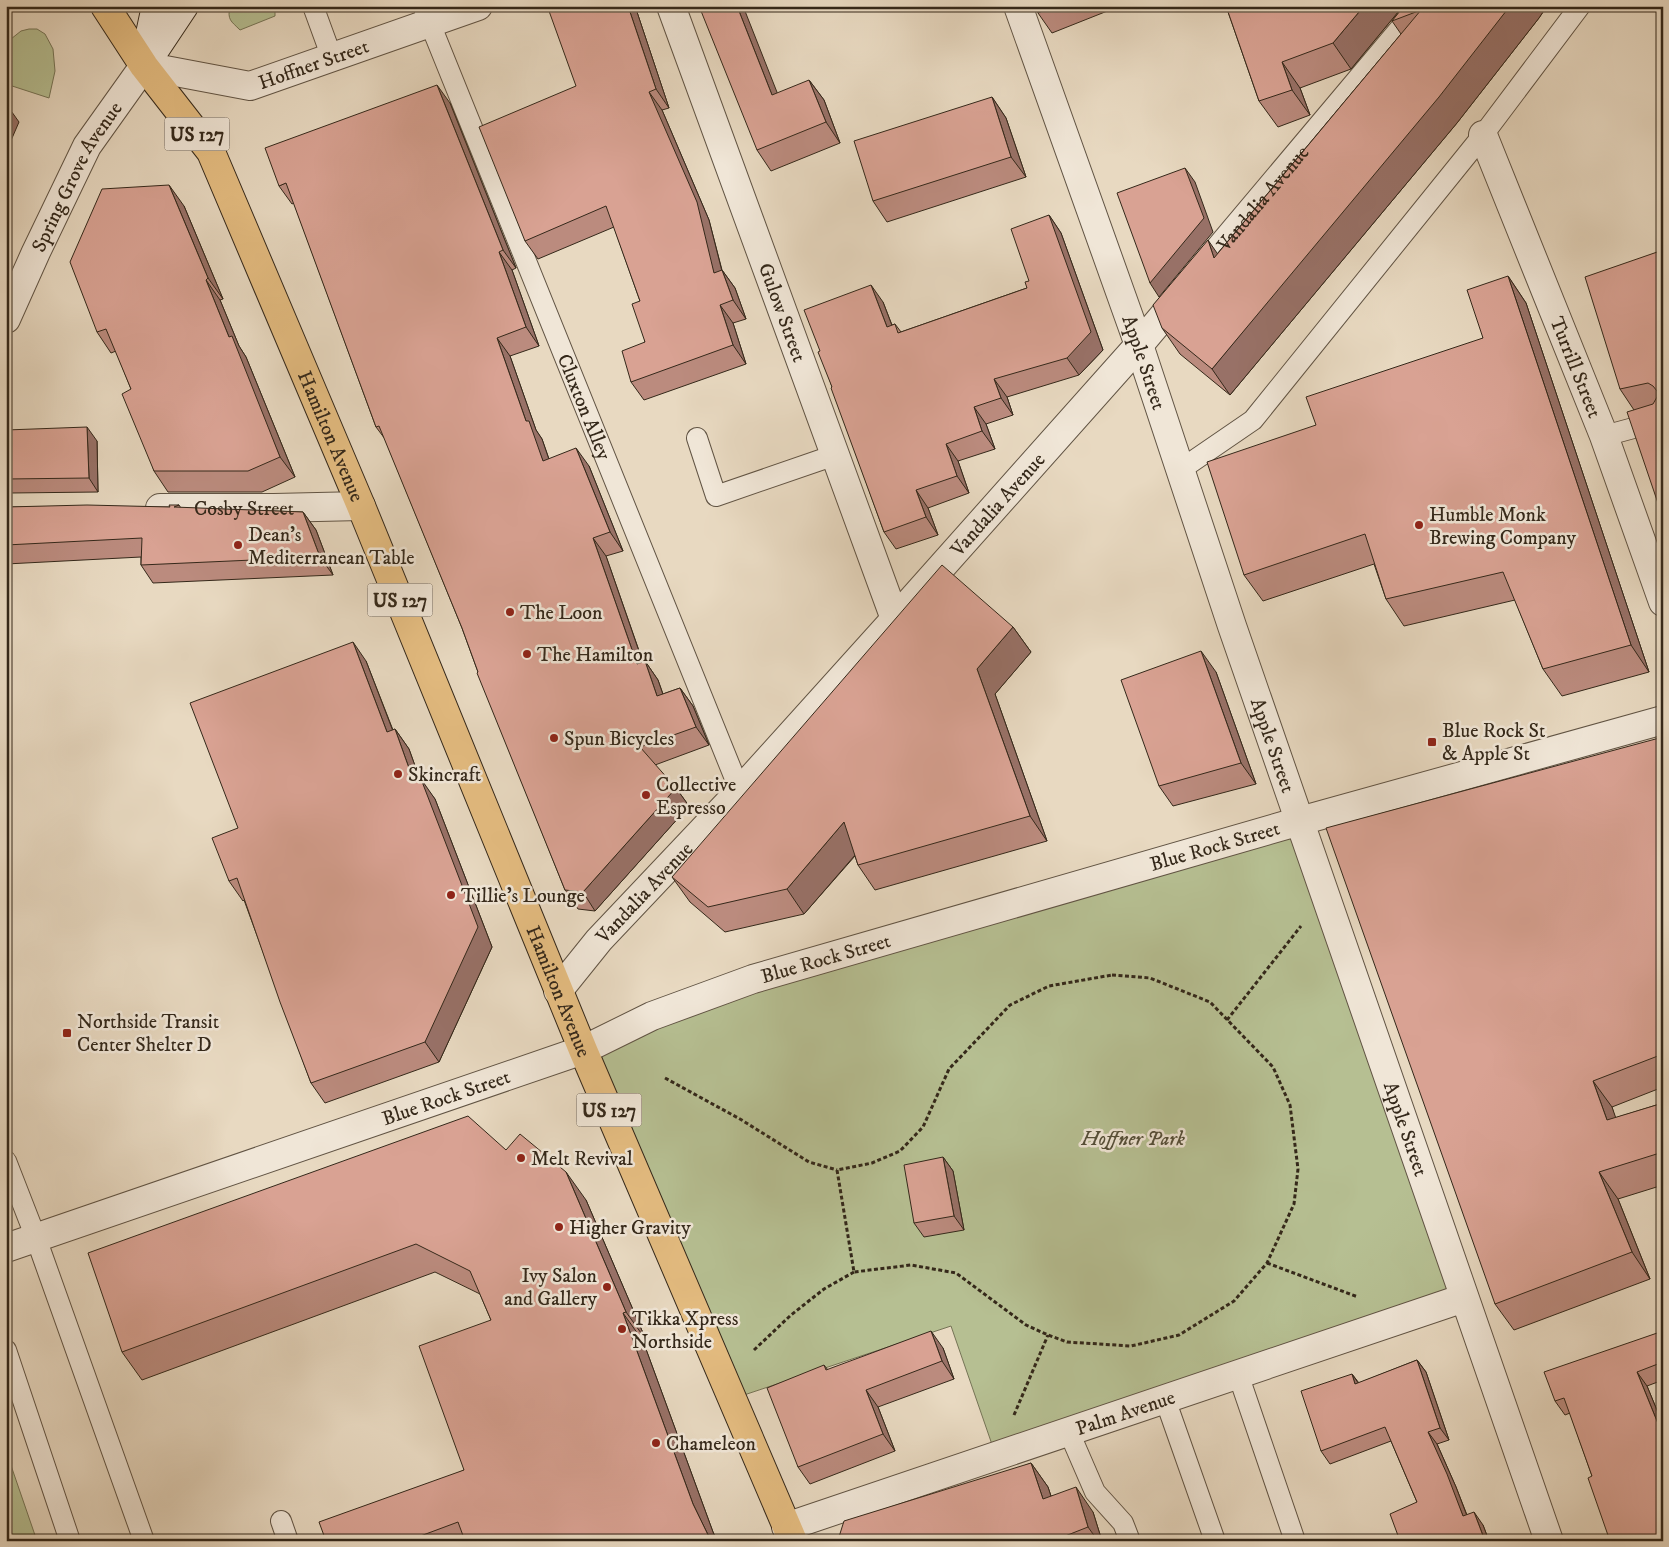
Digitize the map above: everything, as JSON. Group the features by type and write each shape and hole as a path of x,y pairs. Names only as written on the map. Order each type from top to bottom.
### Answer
{"main road":[{"name":"US 127","path":"105,6 144,66"},
{"name":"Hamilton Avenue","path":"144,66 211,152 361,506 558,991 789,1534"}],"street":[{"name":"Spring Grove Avenue","path":"144,66 156,6"},
{"name":"Spring Grove Avenue","path":"6,319 87,146 184,6"},
{"name":"Hoffner Street","path":"144,66 250,86 332,58 426,15 478,6"},
{"name":"Gulow Street","path":"671,6 896,619"},
{"name":"Apple Street","path":"1018,6 1139,345 1300,821 1549,1541"},
{"name":"Vandalia Avenue","path":"558,991 599,940 740,791 896,619 1139,345 1424,6"},
{"name":"Turrill Street","path":"1483,135 1604,436 1663,602"},
{"name":"Cosby Street","path":"138,508 361,506"},
{"name":"Blue Rock Street","path":"6,1248 583,1050 652,1016 753,979 1300,821 1663,720"},
{"name":"Palm Avenue","path":"789,1534 996,1456 1464,1298"}],"lane":[{"path":"313,6 332,58"},
{"path":"1180,470 1253,420 1483,135 1580,6"},
{"name":"Cluxton Alley","path":"426,15 740,791"},
{"path":"1604,436 1663,420"},
{"path":"697,438 716,496 835,455"},
{"path":"6,1161 36,1238 144,1541"},
{"path":"6,1350 70,1541"},
{"path":"1238,1374 1295,1541"},
{"path":"1165,1399 1215,1541"},
{"path":"1069,1432 1095,1492 1123,1523 1130,1541"},
{"path":"281,1521 288,1541"}],"path":[{"path":"1227,1020 1302,926"},
{"path":"665,1078 740,1120 809,1162 836,1170 872,1163 900,1151 923,1127 949,1069 1010,1005 1048,986 1112,975 1150,978 1210,1002 1273,1067 1290,1105 1298,1169 1294,1204 1267,1263 1234,1301 1179,1335 1132,1346 1067,1342 1026,1325 956,1273 911,1266 854,1272 824,1289 791,1315 754,1350"},
{"path":"836,1170 854,1272"},
{"path":"1267,1263 1361,1298"},
{"path":"996,1456 1048,1335"}],"green space":[{"path":"230,6 275,6 275,16 240,30 230,20"},
{"path":"37,29 45,34 53,49 55,71 49,98 6,84 6,43 21,31"},
{"name":"Hoffner Park","path":"1300,821 1464,1298 996,1456 951,1326 732,1399 583,1050 652,1016"},
{"path":"6,1451 37,1541 6,1541"}],"building":[{"path":"562,6 628,6 656,89 649,92 697,202 714,273 722,270 733,300 720,305 733,345 631,382 622,351 645,342 632,304 640,301 606,206 525,241 479,127 576,86 549,11"},
{"path":"699,6 737,6 772,95 809,80 826,122 757,150"},
{"path":"1036,6 1054,6 1038,13"},
{"path":"1226,6 1364,6 1333,43 1282,62 1292,90 1259,101"},
{"path":"1404,6 1510,6 1439,97 1212,369 1162,328 1153,305 1208,240 1214,258 1421,10 1392,21"},
{"path":"437,85 503,250 499,252 526,327 497,338 526,421 529,421 543,461 576,448 610,532 593,538 637,664 645,661 657,696 680,688 696,727 640,747 676,788 583,892 565,890 477,673 462,628 379,426 376,427 286,183 279,186 265,148"},
{"path":"992,97 1011,157 873,201 854,141"},
{"path":"1185,168 1204,218 1150,283 1117,193"},
{"path":"169,185 208,278 206,280 229,337 232,336 280,457 248,471 154,471 122,394 131,389 106,329 97,332 70,262 102,189"},
{"path":"1049,215 1091,332 1067,358 994,379 1001,398 974,407 982,431 946,444 957,476 916,490 926,517 884,532 804,310 871,285 887,327 895,324 898,333 1027,288 1025,282 1029,281 1011,229"},
{"path":"1663,250 1663,518 1627,412 1653,404 1657,397 1657,391 1648,383 1620,389 1585,277"},
{"name":"Humble Monk Brewing Company","path":"1508,276 1631,645 1543,669 1503,572 1386,599 1365,534 1244,575 1207,462 1316,425 1306,397 1483,338 1467,290"},
{"path":"87,427 89,478 6,479 6,430"},
{"path":"87,505 170,507 169,505 179,505 174,507 303,512 320,557 141,565 142,538 6,545 6,507"},
{"path":"942,565 1013,627 977,669 1030,816 858,865 844,822 787,889 708,907 672,877"},
{"path":"353,642 387,732 395,729 414,782 421,779 478,927 425,1042 311,1083 280,1002 237,878 229,881 212,838 238,828 190,703"},
{"path":"1201,651 1241,763 1159,786 1121,680"},
{"path":"1663,737 1663,1054 1593,1081 1607,1120 1663,1103 1663,1152 1599,1172 1632,1252 1495,1304 1326,828"},
{"path":"468,1116 506,1150 520,1134 566,1172 626,1312 623,1313 693,1504 711,1541 595,1541 594,1539 590,1541 465,1541 458,1522 407,1541 326,1541 319,1522 464,1470 419,1346 491,1320 470,1271 416,1244 122,1352 88,1253"},
{"path":"943,1157 954,1216 914,1223 904,1165"},
{"path":"931,1331 942,1361 866,1390 883,1434 798,1467 767,1388 824,1365 826,1370"},
{"path":"1663,1331 1663,1362 1637,1372 1663,1436 1663,1541 1610,1541 1588,1478 1592,1476 1564,1398 1555,1401 1544,1372"},
{"path":"1417,1360 1440,1428 1428,1432 1463,1516 1474,1512 1485,1541 1400,1541 1390,1514 1417,1502 1385,1427 1321,1451 1301,1391 1352,1374 1355,1384"},
{"path":"1031,1463 1043,1499 1076,1487 1088,1527 1055,1541 838,1540 844,1521"}],"place":[{"name":"Humble Monk Brewing Company","path":"1419,525"},
{"name":"Dean's Mediterranean Table","path":"238,545"},
{"name":"The Loon","path":"510,612"},
{"name":"The Hamilton","path":"527,654"},
{"name":"Spun Bicycles","path":"554,738"},
{"name":"Blue Rock St & Apple St","path":"1432,742"},
{"name":"Skincraft","path":"398,774"},
{"name":"Collective Espresso","path":"646,795"},
{"name":"Tillie's Lounge","path":"451,895"},
{"name":"Northside Transit Center Shelter D","path":"67,1033"},
{"name":"Melt Revival","path":"521,1158"},
{"name":"Higher Gravity","path":"559,1227"},
{"name":"Ivy Salon and Gallery","path":"607,1287"},
{"name":"Tikka Xpress Northside","path":"622,1329"},
{"name":"Chameleon","path":"656,1443"}]}
